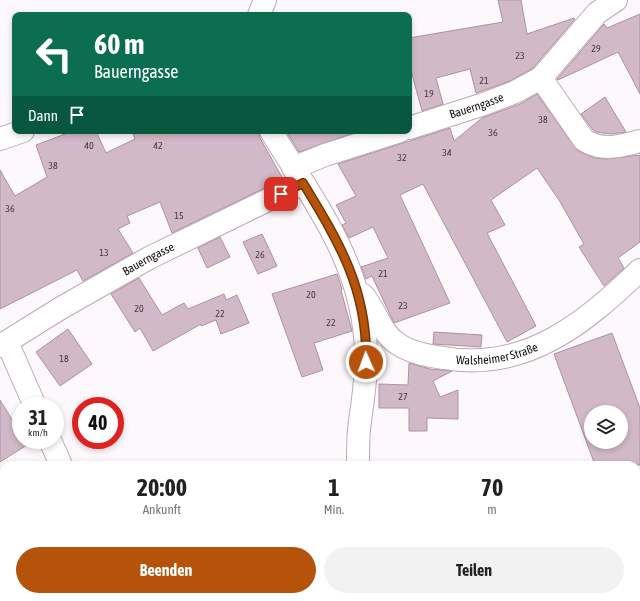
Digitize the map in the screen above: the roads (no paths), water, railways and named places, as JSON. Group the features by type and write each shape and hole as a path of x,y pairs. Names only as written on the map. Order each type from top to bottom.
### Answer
{"street":[{"path":"261,12 265,0"},
{"name":"Bauerngasse","path":"412,127 484,104 515,92 541,78 597,13 616,0"},
{"path":"541,78 584,140 593,146 607,148 640,141"},
{"path":"0,139 14,134"},
{"name":"Walsheimer Straße","path":"273,134 332,230 358,290 366,352 366,372 359,431 358,461"},
{"name":"Bauerngasse","path":"4,344 149,258 298,176 325,155 391,134"},
{"name":"Walsheimer Straße","path":"358,290 368,301 386,332 396,344 426,355 452,360 485,360 525,352 549,341 579,324 615,294 640,270"},
{"path":"4,344 30,397"},
{"path":"54,449 59,461"}]}
